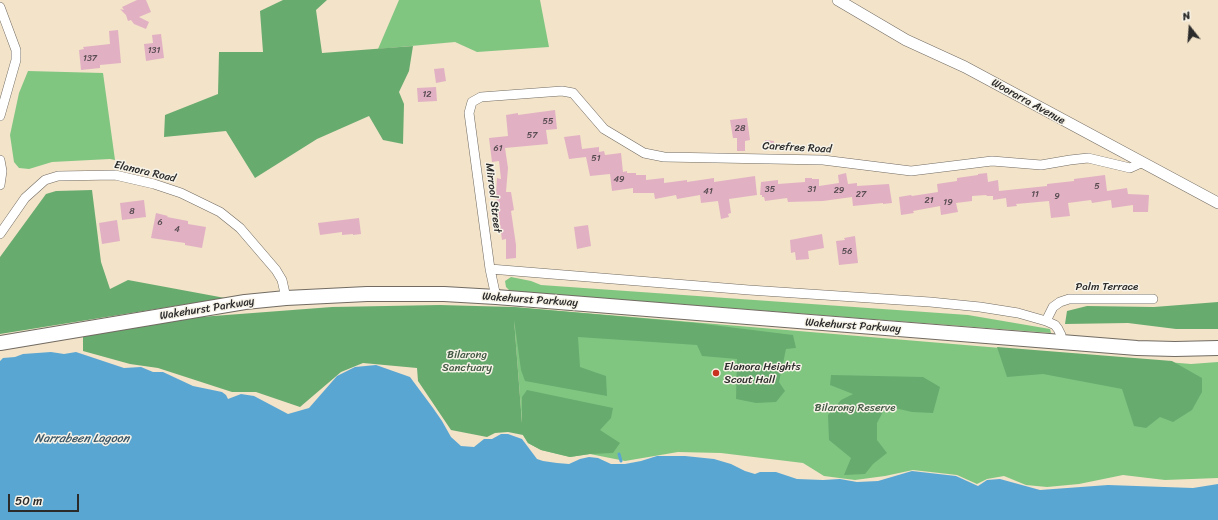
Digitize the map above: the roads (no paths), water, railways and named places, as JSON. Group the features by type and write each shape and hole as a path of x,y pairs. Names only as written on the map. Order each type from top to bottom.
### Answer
{"main road":[{"name":"Wakehurst Parkway","path":"0,343 245,302 286,298 367,294 444,294 1145,348 1218,348"}],"street":[{"name":"Woorarra Avenue","path":"838,0 906,40 965,68 1218,203"},
{"path":"0,7 16,50 16,60 0,116"},
{"name":"Carefree Road","path":"472,102 481,96 562,91 573,93 604,129 644,153 664,157 823,160 911,171 992,161 1041,165 1088,158 1130,168 1142,163"},
{"name":"Mirrool Street","path":"472,102 470,113 490,269 496,297"},
{"path":"0,160 2,171 0,185"},
{"name":"Elanora Road","path":"0,234 25,198 45,180 58,176 115,175 154,184 181,193 220,212 240,228 276,270 282,280 286,298"},
{"path":"490,269 749,290 930,302 1018,313 1055,325 1061,336 1061,342"},
{"name":"Palm Terrace","path":"1046,321 1054,307 1060,302 1069,299 1153,299"}],"water":[{"name":"Narrabeen Lagoon","path":"51,352 64,354 76,352 124,368 141,367 153,372 163,372 193,386 222,392 228,399 241,394 254,396 288,414 309,408 337,376 355,367 376,365 410,377 442,421 451,437 461,446 474,447 484,439 492,439 501,434 508,434 522,439 537,459 543,461 569,464 589,457 598,458 611,464 625,464 657,456 685,456 714,459 755,474 760,472 776,472 797,479 840,479 857,482 878,481 912,471 956,476 978,486 987,480 1000,479 1040,490 1108,485 1193,488 1218,484 1218,520 0,520 0,361 3,358 15,357 23,354"}],"waterway":[{"path":"619,454 621,461"}],"place":[{"name":"Elanora Heights Scout Hall","path":"716,373"}],"park label":[{"name":"Bilarong Sanctuary","path":"467,361"},
{"name":"Bilarong Reserve","path":"855,408"}]}
